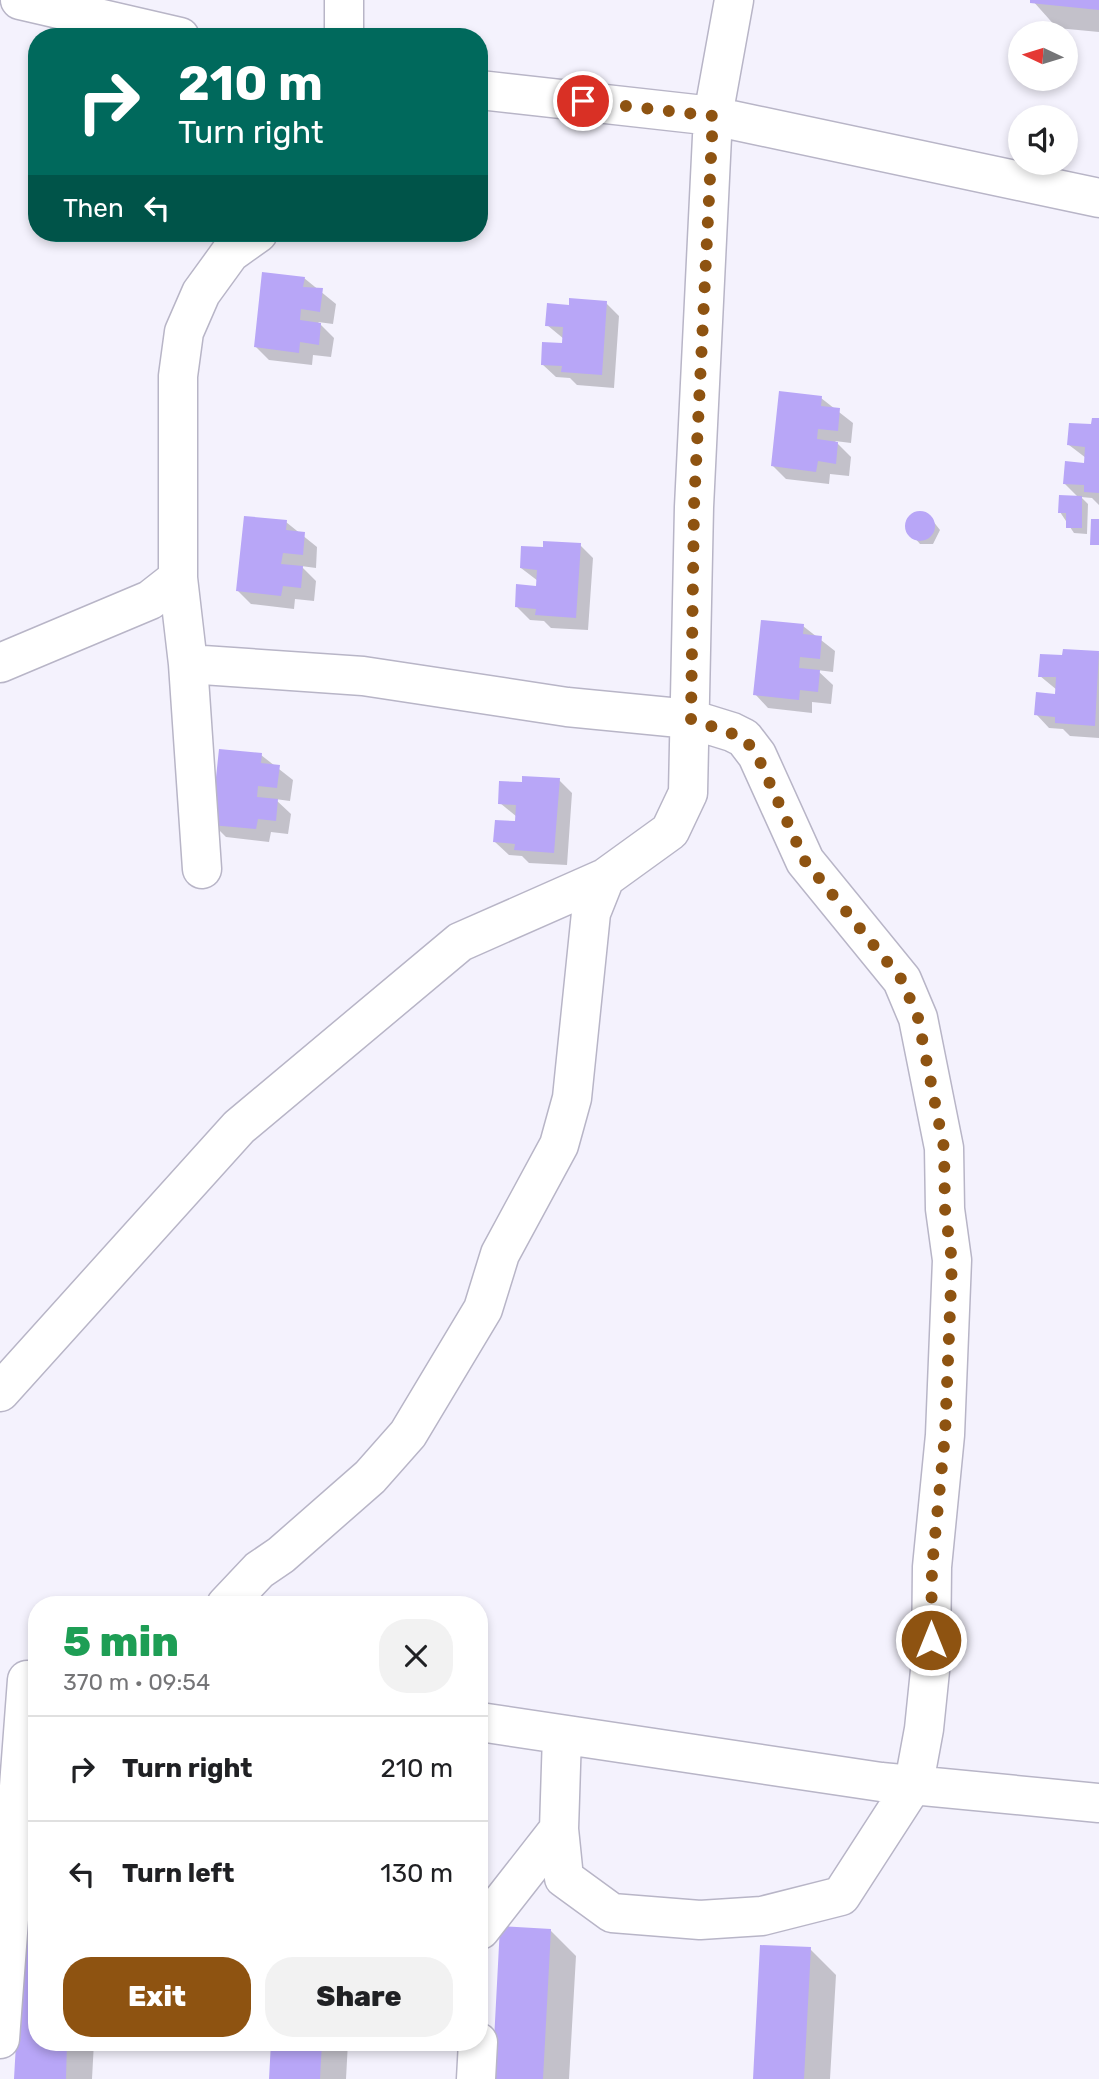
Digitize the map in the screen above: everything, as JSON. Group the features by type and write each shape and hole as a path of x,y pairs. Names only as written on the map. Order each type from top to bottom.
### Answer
{"street":[{"path":"20,0 141,28"},
{"path":"344,0 344,28"},
{"path":"0,1392 239,1127 460,942 605,878 670,831 688,793 694,506 713,116 734,0"},
{"path":"488,91 713,116 1099,198"},
{"path":"202,869 188,664 178,579 178,376 184,332 201,293 230,253 245,242"},
{"path":"0,663 150,600 178,579"},
{"path":"188,664 363,676 567,707 691,719 744,738 757,755 805,861 902,980 920,1031 944,1148 945,1209 952,1261 945,1435 932,1567 931,1661 924,1729 914,1783 841,1896 762,1916 700,1920 612,1913 564,1878 559,1829 562,1735"},
{"path":"234,1596 259,1570 281,1555 370,1477 408,1434 483,1308 500,1254 559,1145 572,1098 591,913 605,878"},
{"path":"0,2039 17,1828 21,1680"},
{"path":"488,1723 881,1782 914,1783 1099,1803"},
{"path":"488,1920 559,1829"},
{"path":"476,2079 478,2051"}],"building":[{"path":"1030,0 1099,0 1099,10 1030,3"},
{"path":"262,272 305,277 303,287 323,288 320,312 301,309 300,320 321,323 319,345 300,342 299,353 254,347"},
{"path":"569,298 607,301 602,375 561,372 562,366 541,365 542,342 562,343 563,327 545,326 547,303 569,305"},
{"path":"779,391 822,396 821,406 840,408 838,431 818,429 817,439 838,442 836,464 818,461 816,472 771,466"},
{"path":"1092,418 1099,418 1099,493 1084,492 1084,485 1063,484 1065,461 1084,463 1085,447 1067,445 1069,423 1091,424"},
{"path":"1059,495 1082,496 1082,528 1066,528 1066,513 1058,513"},
{"path":"920,511 930,516 935,526 930,536 920,541 910,536 905,526 910,516"},
{"path":"244,516 287,520 286,530 305,532 303,555 283,553 281,564 303,566 301,588 283,586 281,596 236,591"},
{"path":"1091,519 1099,519 1099,545 1090,545"},
{"path":"543,541 581,543 576,618 535,615 536,609 515,607 516,584 536,586 537,570 520,568 521,546 543,547"},
{"path":"761,620 804,624 803,634 822,636 820,659 800,657 799,668 820,670 818,692 800,690 799,700 753,695"},
{"path":"1063,649 1099,651 1095,726 1055,723 1055,717 1034,715 1036,692 1055,694 1056,677 1038,677 1040,654 1062,655"},
{"path":"219,749 262,753 261,763 280,765 277,788 258,786 257,797 278,799 276,821 258,819 256,829 211,825"},
{"path":"522,776 560,778 554,853 514,850 515,844 493,842 495,820 515,821 516,805 498,804 499,781 522,782"},
{"path":"25,1883 28,1883 28,2051 67,2051 66,2079 14,2079"},
{"path":"500,1926 551,1929 543,2079 492,2079"},
{"path":"760,1945 811,1947 804,2079 753,2079"},
{"path":"271,2051 322,2051 320,2079 269,2079"}],"route":[{"path":"583,101 713,116 694,506 691,719 744,738 757,755 772,794 805,861 902,980 918,1018 944,1148 945,1209 952,1261 945,1435 932,1567 931,1640"}]}
